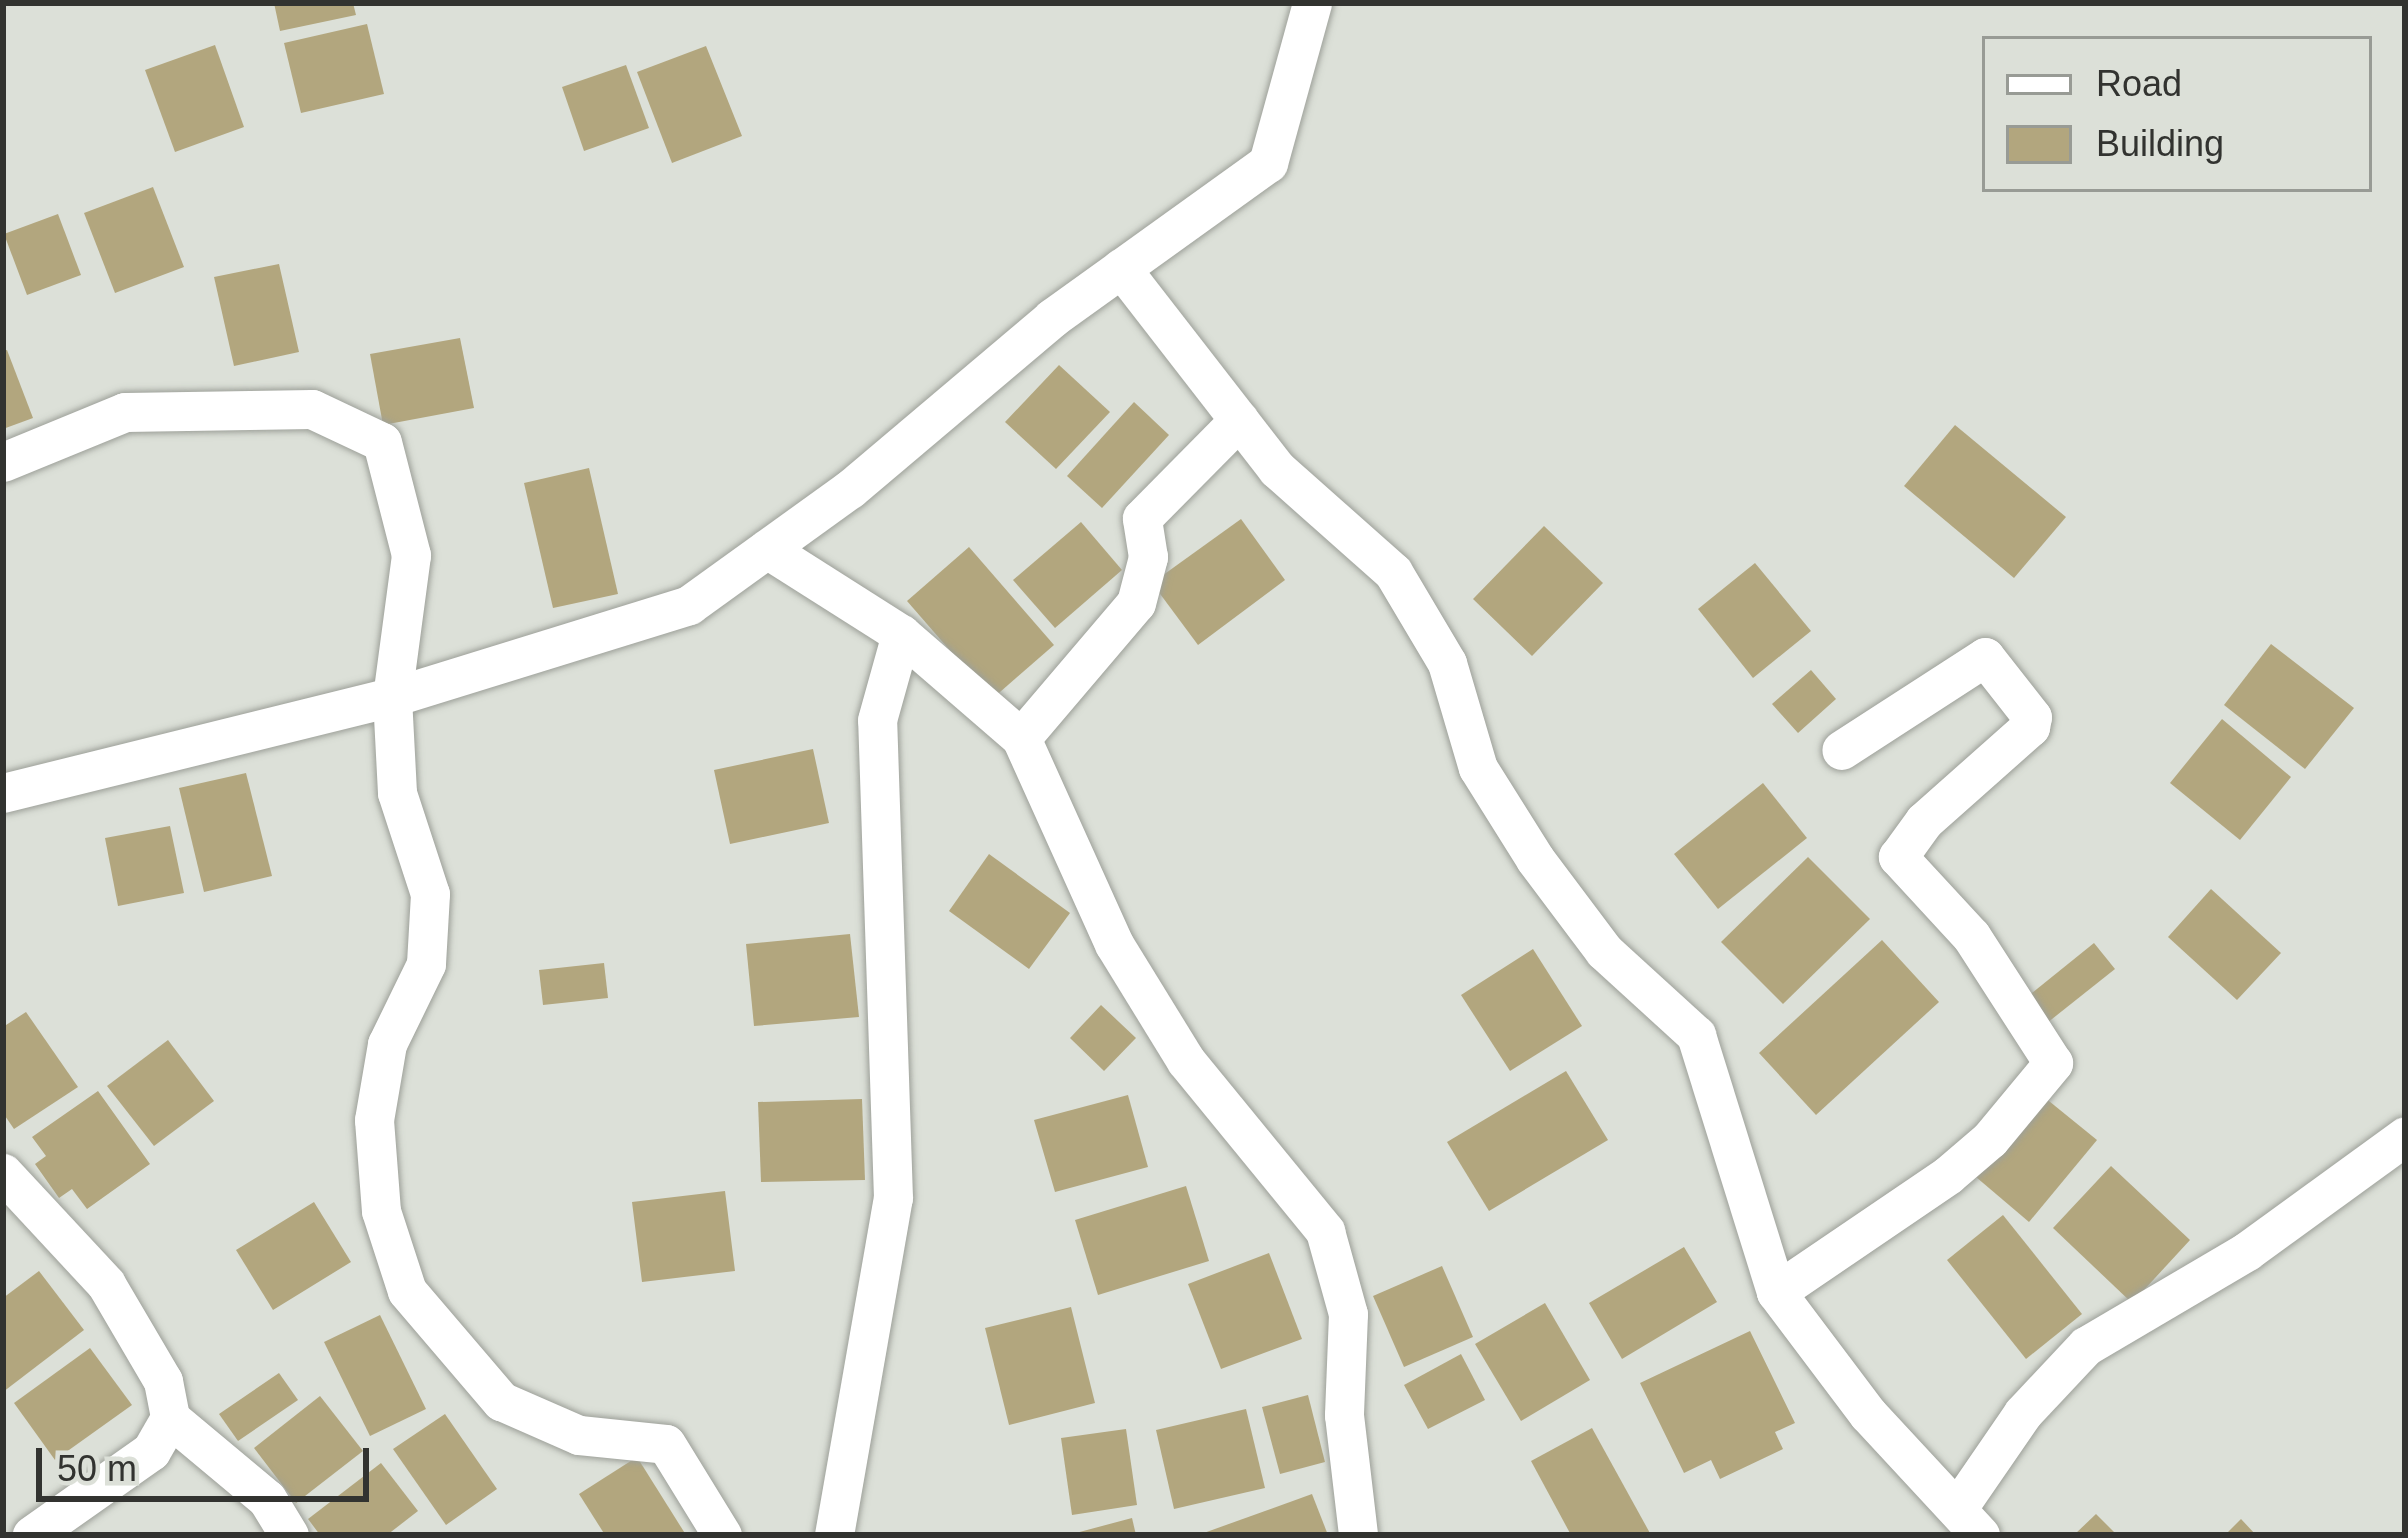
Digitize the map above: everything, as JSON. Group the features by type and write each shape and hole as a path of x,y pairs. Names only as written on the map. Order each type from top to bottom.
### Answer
{"street":[{"path":"3,793 392,697 689,605 767,549 1121,268 1268,163 1312,3"},
{"path":"1121,268 1277,469 1393,572 1447,663 1478,767 1535,859 1604,951 1696,1035 1776,1292 1868,1414 1968,1522 2024,1413 2086,1346 2248,1251 2405,1136"},
{"path":"3,462 125,412 312,409 382,442 411,555 392,697 397,793 430,894 427,964 388,1044 374,1120 381,1211 407,1291 501,1401 579,1435 666,1444 722,1535"},
{"path":"1021,738 1136,603 1148,557 1142,518 1239,421"},
{"path":"767,549 901,634 1021,738 1114,944 1186,1061 1325,1232 1348,1314 1344,1415 1358,1535"},
{"path":"834,1535 893,1198 877,720 901,634"},
{"path":"1776,1292 1948,1175 1990,1139 2053,1063 1971,936 1898,857 1924,821 2030,728 2032,717 1985,657 1840,750"},
{"path":"3,1173 106,1284 164,1381 170,1418 151,1451 32,1535"},
{"path":"170,1418 266,1498 289,1535"}],"building":[{"path":"274,3 353,3 356,15 280,31"},
{"path":"367,24 384,94 301,113 284,43"},
{"path":"215,45 244,127 175,152 145,70"},
{"path":"706,46 742,136 672,163 637,72"},
{"path":"626,65 649,128 584,151 562,87"},
{"path":"153,187 184,267 115,293 84,213"},
{"path":"58,214 81,275 27,295 4,234"},
{"path":"279,264 299,352 234,366 214,277"},
{"path":"460,338 474,408 383,425 370,354"},
{"path":"7,350 33,418 3,429 3,351"},
{"path":"1059,365 1110,412 1056,469 1005,422"},
{"path":"1134,402 1169,435 1102,508 1067,476"},
{"path":"1955,425 2066,517 2014,578 1904,486"},
{"path":"589,468 618,594 553,608 524,483"},
{"path":"1241,519 1285,580 1198,645 1152,583"},
{"path":"1081,522 1122,570 1055,628 1013,580"},
{"path":"1544,526 1603,583 1532,656 1473,599"},
{"path":"969,547 1054,645 992,699 907,601"},
{"path":"1755,563 1811,631 1753,678 1698,609"},
{"path":"2271,644 2354,708 2305,769 2224,705"},
{"path":"1811,670 1836,699 1798,733 1772,704"},
{"path":"2222,719 2291,777 2240,840 2170,783"},
{"path":"813,749 829,823 730,844 714,770"},
{"path":"246,773 272,876 204,892 179,788"},
{"path":"1763,783 1807,838 1718,909 1674,854"},
{"path":"170,826 184,893 118,906 105,838"},
{"path":"989,854 1070,913 1029,969 949,911"},
{"path":"1808,857 1870,919 1783,1004 1721,942"},
{"path":"2211,889 2281,953 2237,1000 2168,937"},
{"path":"850,934 859,1017 754,1026 746,944"},
{"path":"1882,940 1939,1002 1816,1115 1759,1053"},
{"path":"2094,943 2115,969 2047,1023 2027,997"},
{"path":"1533,949 1582,1026 1510,1071 1461,995"},
{"path":"604,963 608,998 543,1005 539,970"},
{"path":"1101,1005 1136,1038 1104,1071 1070,1038"},
{"path":"26,1012 78,1087 14,1129 3,1113 3,1027"},
{"path":"168,1040 214,1101 154,1146 107,1086"},
{"path":"1566,1071 1608,1140 1489,1211 1447,1142"},
{"path":"98,1091 150,1164 87,1209 72,1189 59,1198 35,1164 46,1156 32,1137"},
{"path":"1128,1095 1148,1167 1055,1192 1034,1120"},
{"path":"2044,1097 2097,1140 2029,1222 1976,1177"},
{"path":"862,1099 865,1180 761,1182 758,1102"},
{"path":"2111,1166 2190,1240 2132,1303 2053,1228"},
{"path":"1186,1186 1209,1261 1098,1295 1075,1220"},
{"path":"725,1191 735,1271 642,1282 632,1202"},
{"path":"314,1202 351,1262 273,1310 236,1250"},
{"path":"2003,1215 2082,1314 2026,1359 1947,1260"},
{"path":"1684,1247 1717,1302 1622,1359 1589,1303"},
{"path":"1269,1253 1302,1339 1221,1369 1188,1284"},
{"path":"1442,1266 1473,1337 1404,1367 1373,1296"},
{"path":"39,1271 84,1330 3,1392 3,1298"},
{"path":"1545,1303 1590,1380 1521,1421 1475,1344"},
{"path":"1071,1307 1095,1403 1009,1425 985,1328"},
{"path":"380,1315 426,1409 370,1436 324,1342"},
{"path":"1750,1331 1795,1423 1775,1432 1783,1449 1720,1479 1711,1460 1684,1473 1640,1383"},
{"path":"90,1348 132,1405 55,1460 14,1403"},
{"path":"1461,1354 1485,1400 1428,1429 1404,1385"},
{"path":"279,1373 298,1400 238,1441 219,1414"},
{"path":"1308,1395 1325,1462 1280,1474 1262,1407"},
{"path":"320,1396 363,1451 296,1503 254,1448"},
{"path":"1246,1409 1265,1488 1174,1509 1156,1430"},
{"path":"445,1414 497,1489 446,1525 393,1449"},
{"path":"1592,1428 1651,1535 1571,1535 1531,1461"},
{"path":"1126,1429 1137,1505 1072,1515 1061,1438"},
{"path":"637,1457 686,1535 605,1535 579,1494"},
{"path":"381,1463 418,1511 387,1535 320,1535 308,1519"},
{"path":"1312,1494 1328,1535 1201,1535 1201,1534"},
{"path":"2096,1514 2117,1535 2074,1535"},
{"path":"1132,1518 1136,1535 1072,1535 1072,1534"},
{"path":"2241,1519 2256,1535 2225,1535"}]}
